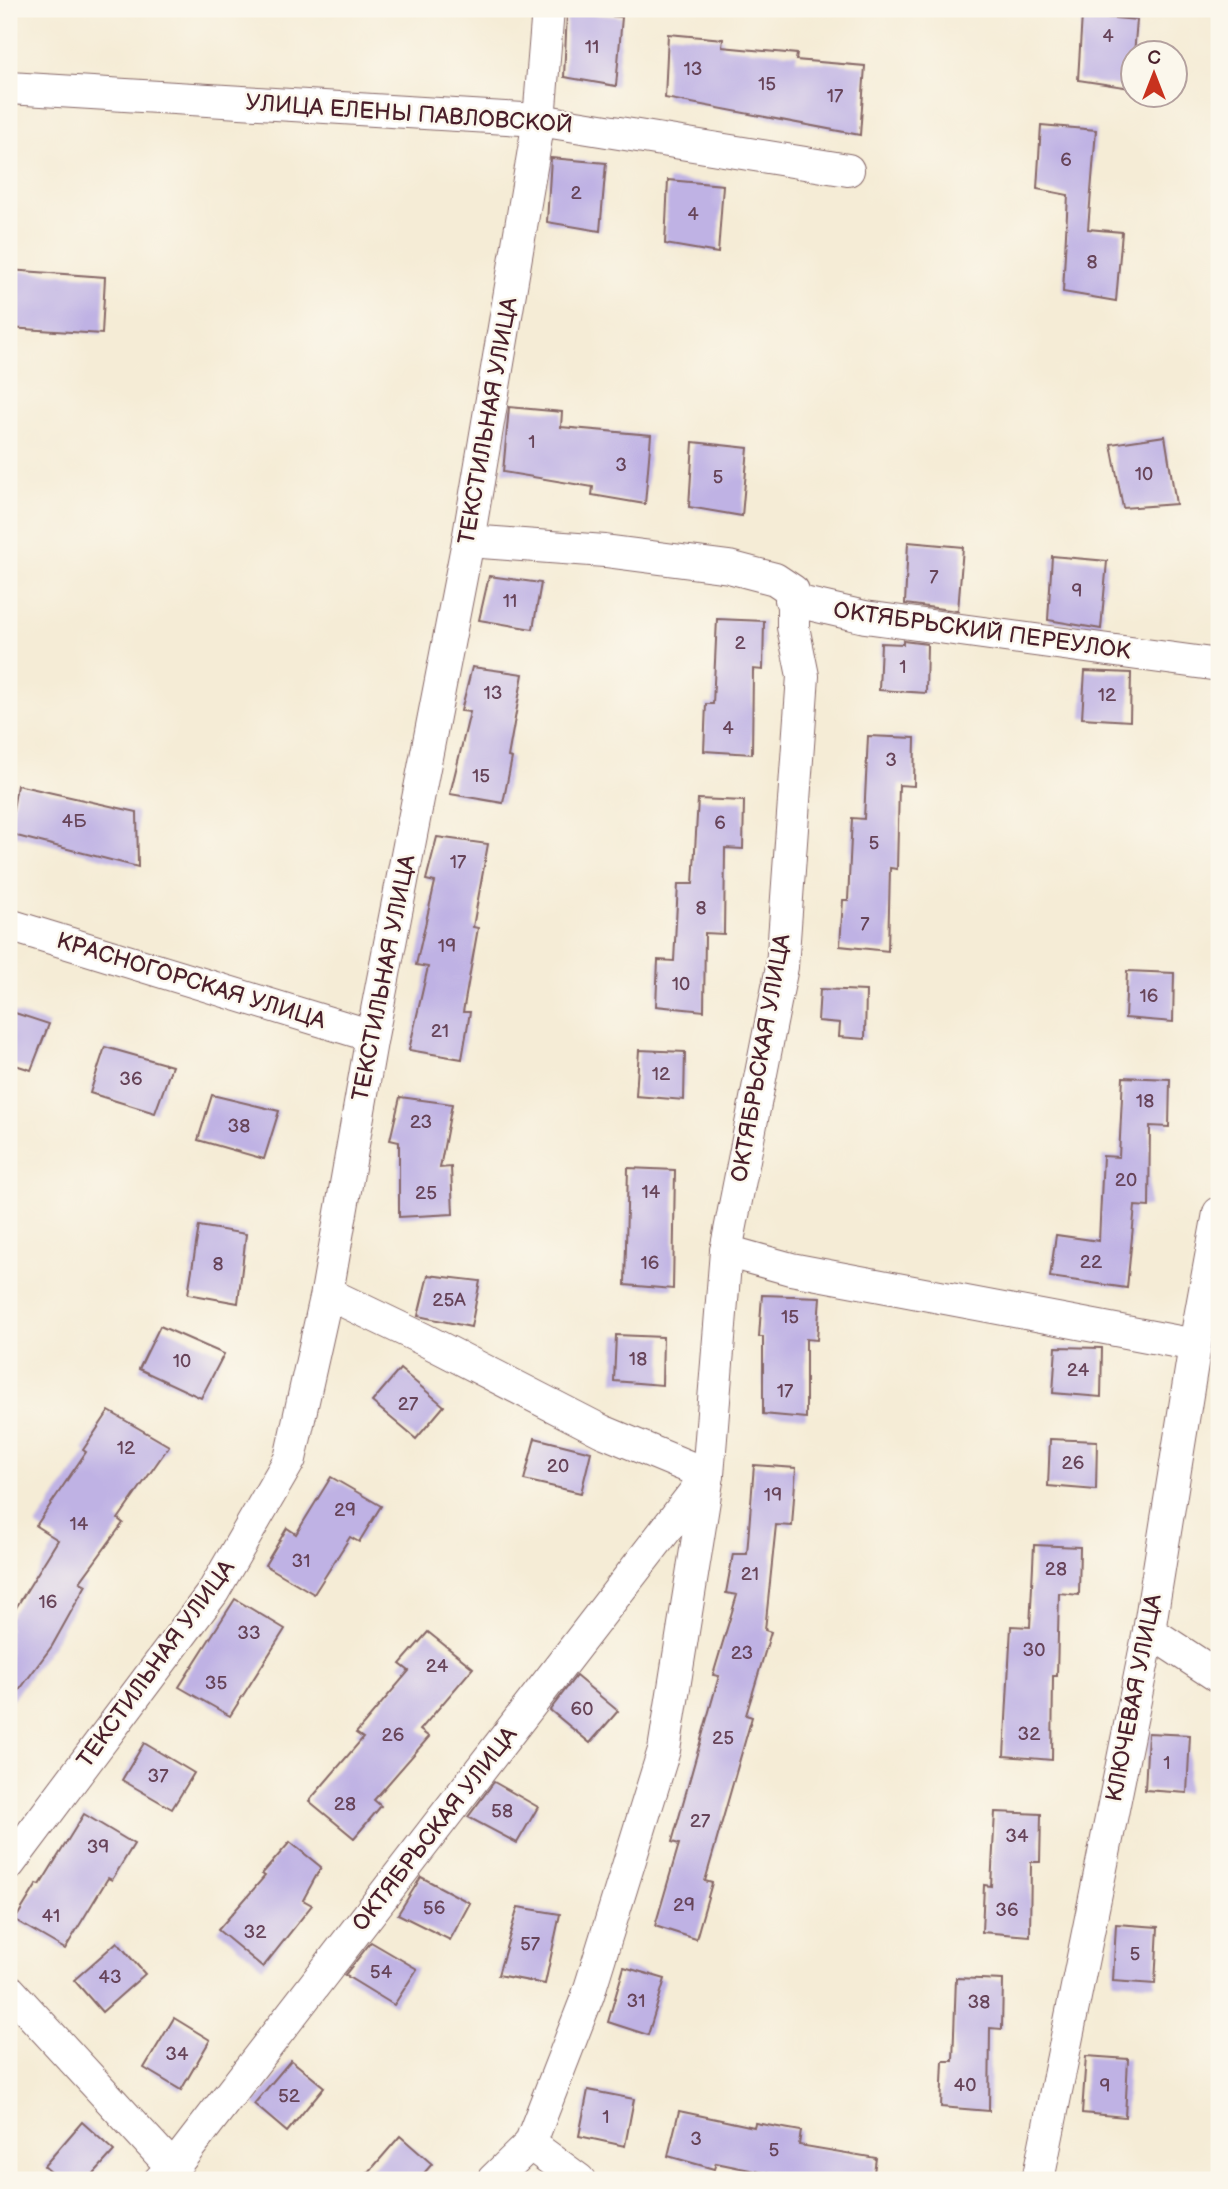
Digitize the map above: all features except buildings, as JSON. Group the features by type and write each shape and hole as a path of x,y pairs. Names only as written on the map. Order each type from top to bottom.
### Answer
{"street":[{"name":"ТЕКСТИЛЬНАЯ УЛИЦА","path":"9,1864 213,1592 290,1459 327,1293 372,1036 468,541 539,120 548,9"},
{"name":"УЛИЦА ЕЛЕНЫ ПАВЛОВСКОЙ","path":"9,88 539,120 848,170"},
{"path":"468,541 605,551 730,567 775,579 793,591 791,600"},
{"name":"ОКТЯБРЬСКИЙ ПЕРЕУЛОК","path":"791,600 865,617 1219,665"},
{"name":"ОКТЯБРЬСКАЯ УЛИЦА","path":"493,2180 530,2144 588,1995 664,1751 708,1475 726,1251 782,967 803,676 793,627 791,600"},
{"name":"КРАСНОГОРСКАЯ УЛИЦА","path":"9,925 372,1036"},
{"name":"КЛЮЧЕВАЯ УЛИЦА","path":"1038,2180 1149,1631 1219,1213"},
{"path":"726,1251 791,1269 1195,1345"},
{"path":"327,1293 423,1339 602,1432 708,1475"},
{"name":"ОКТЯБРЬСКАЯ УЛИЦА","path":"167,2174 708,1475"},
{"path":"1149,1631 1219,1677"},
{"path":"9,1990 167,2174"},
{"path":"530,2144 579,2180"}]}
